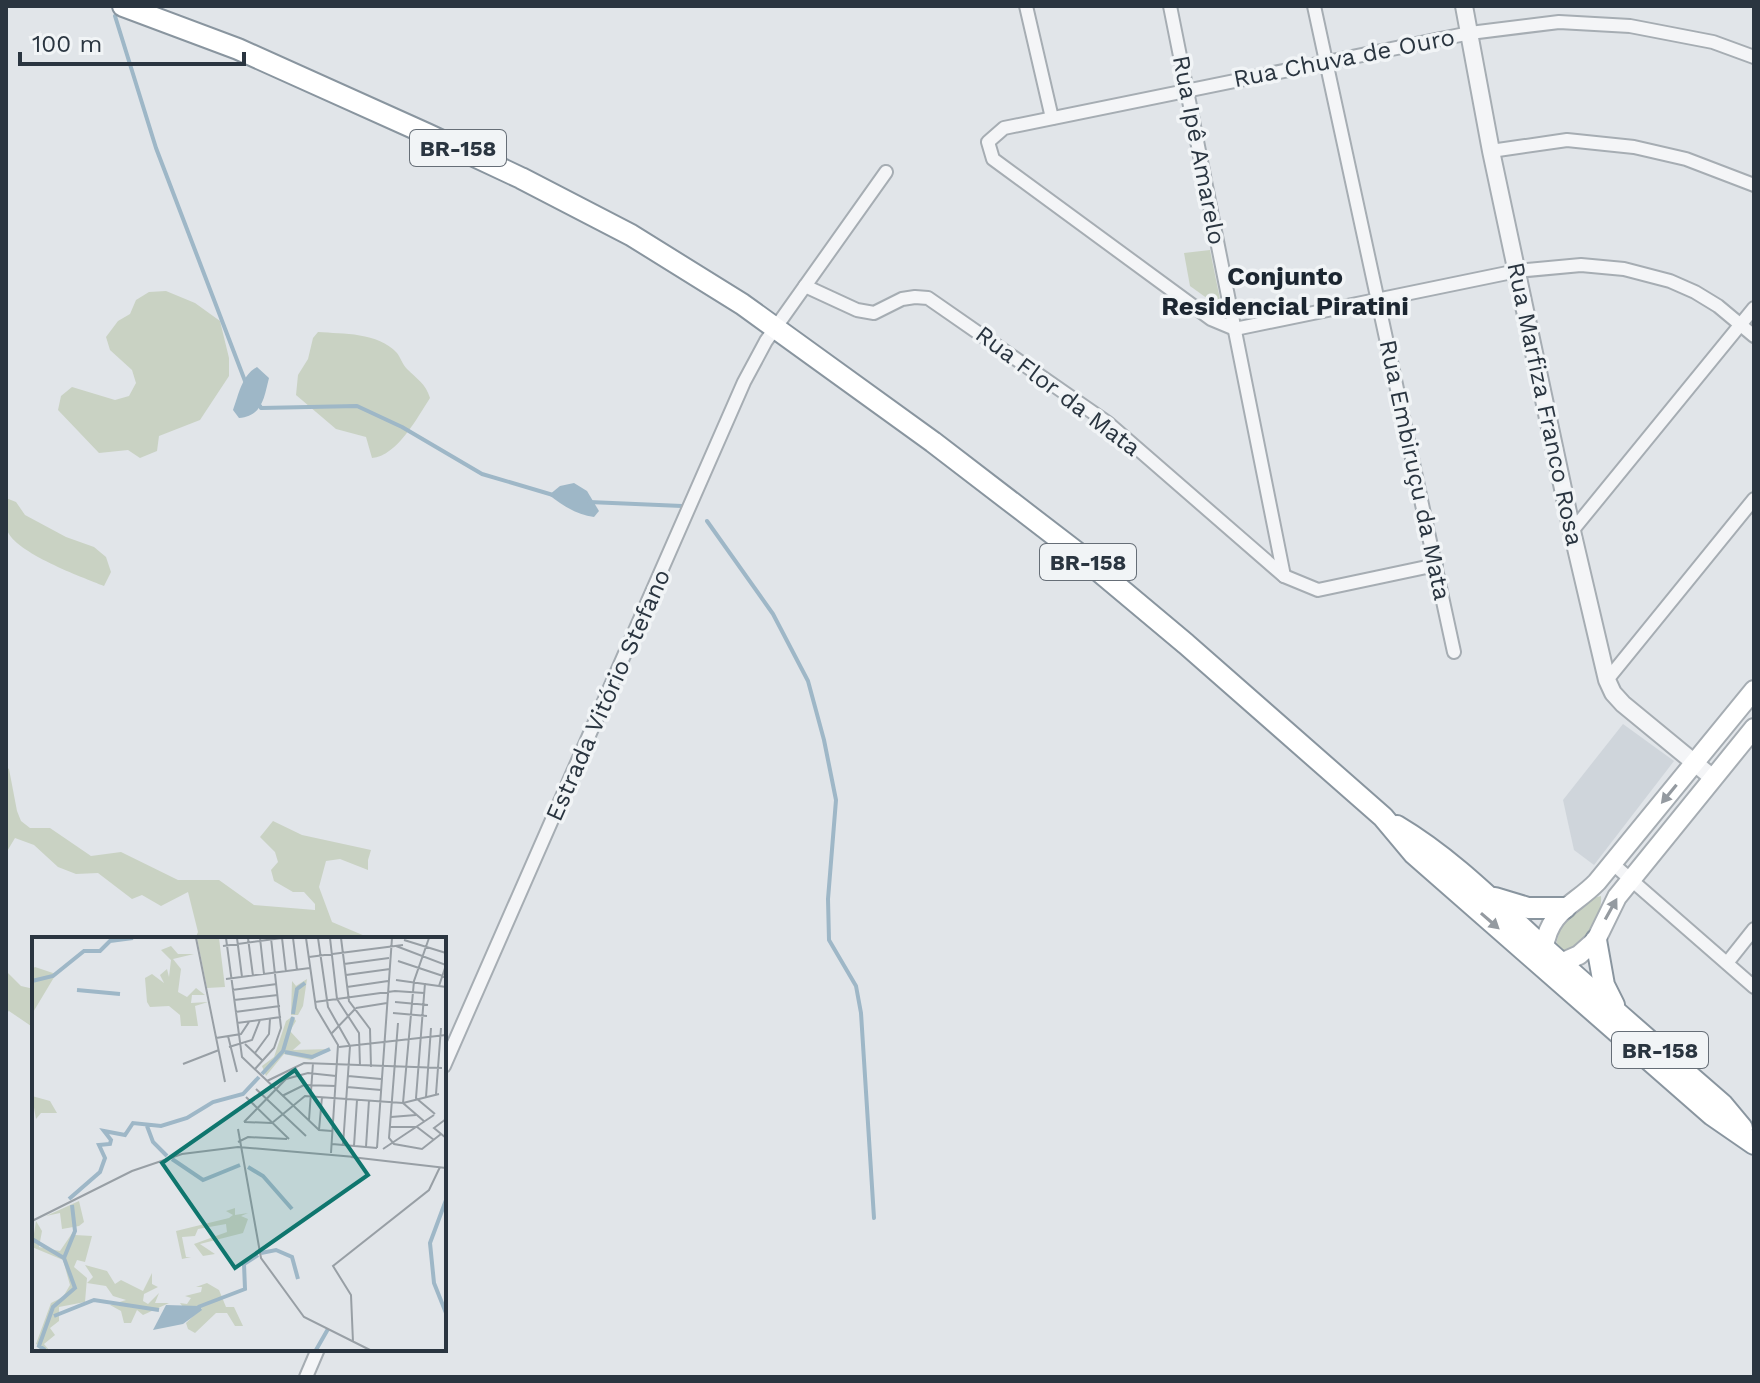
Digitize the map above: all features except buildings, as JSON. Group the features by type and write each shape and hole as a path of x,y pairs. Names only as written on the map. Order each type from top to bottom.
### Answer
{"highway":[{"name":"BR-158","path":"123,6 238,49 521,178 631,235 776,327 1075,551 1383,817 1414,854 1617,1012 1722,1104 1754,1143"},
{"name":"BR-158","path":"1383,817 1423,841 1481,890 1712,1115 1754,1143"},
{"path":"1481,890 1501,901 1528,908 1565,908"},
{"path":"1596,940 1604,985 1617,1012"}],"main road":[{"path":"1754,690 1613,864 1585,895 1555,917 1546,937 1550,960 1579,955 1596,940 1617,897 1754,728"}],"street":[{"path":"1026,6 1052,118"},
{"name":"Rua Ipê Amarelo","path":"1170,6 1284,576"},
{"name":"Rua Embiruçu da Mata","path":"1314,6 1454,652"},
{"name":"Rua Marfiza Franco Rosa","path":"1464,6 1491,151 1607,680 1623,704 1713,778"},
{"name":"Rua Chuva de Ouro","path":"1235,329 1211,319 993,159 988,142 1004,128 1470,33 1559,22 1630,26 1713,42 1754,57"},
{"path":"1491,151 1567,140 1634,147 1686,159 1754,185"},
{"name":"Estrada Vitório Stefano","path":"446,1061 744,382 766,341 886,172"},
{"path":"1235,329 1517,271 1581,265 1624,269 1670,281 1718,306 1754,336"},
{"name":"Rua Flor da Mata","path":"805,286 857,310 874,313 902,299 928,298 1108,423 1284,576"},
{"path":"1572,531 1754,308"},
{"path":"1607,680 1754,499"},
{"path":"1284,576 1318,590 1436,565"},
{"path":"1613,864 1754,987"},
{"path":"1727,963 1754,929"},
{"path":"306,1377 317,1351"}],"shaded area":[{"path":"1623,724 1674,761 1594,865 1574,850 1563,800"}],"green space":[{"path":"1210,250 1222,309 1190,286 1184,253"},
{"path":"166,291 195,303 220,321 229,358 229,376 200,420 159,436 157,451 140,458 128,450 99,453 58,410 61,396 72,387 115,400 129,396 136,383 132,370 110,350 106,337 118,321 130,314 136,300 149,292"},
{"path":"318,332 360,335 380,341 397,353 428,393 430,398 406,435 381,456 372,458 366,437 336,429 296,395 298,375"},
{"path":"6,498 16,502 25,515 66,537 94,547 106,557 111,572 104,586 50,563 13,539 6,526"},
{"path":"6,767 9,769 17,811 21,821 30,828 50,828 91,856 121,852 178,880 219,880 254,905 315,910 315,904 304,892 293,892 274,881 271,870 278,862 275,852 260,837 273,821 302,835 371,850 368,870 340,859 326,861 319,887 332,922 367,937 196,937 198,932 188,892 161,906 142,895 132,899 98,873 76,874 58,867 34,845 15,838 6,853"},
{"path":"1601,896 1598,915 1589,934 1574,948 1556,952 1559,933 1569,916 1583,904"},
{"path":"6,971 21,986 32,989 32,1027 9,1011 6,1013"}],"water":[{"path":"257,367 269,378 264,398 253,414 239,418 233,410 239,391 244,380"},
{"path":"574,483 587,491 599,511 594,517 576,512 549,495 560,486"}],"waterway":[{"path":"115,16 156,148 245,381"},
{"path":"260,406 357,406 402,427 482,474 553,495"},
{"path":"589,502 682,506"},
{"path":"707,521 773,614 808,681 824,740 836,800 828,899 829,940 856,986 861,1013 874,1218"}],"district":[{"name":"Conjunto Residencial Piratini","path":"1285,291"}]}
